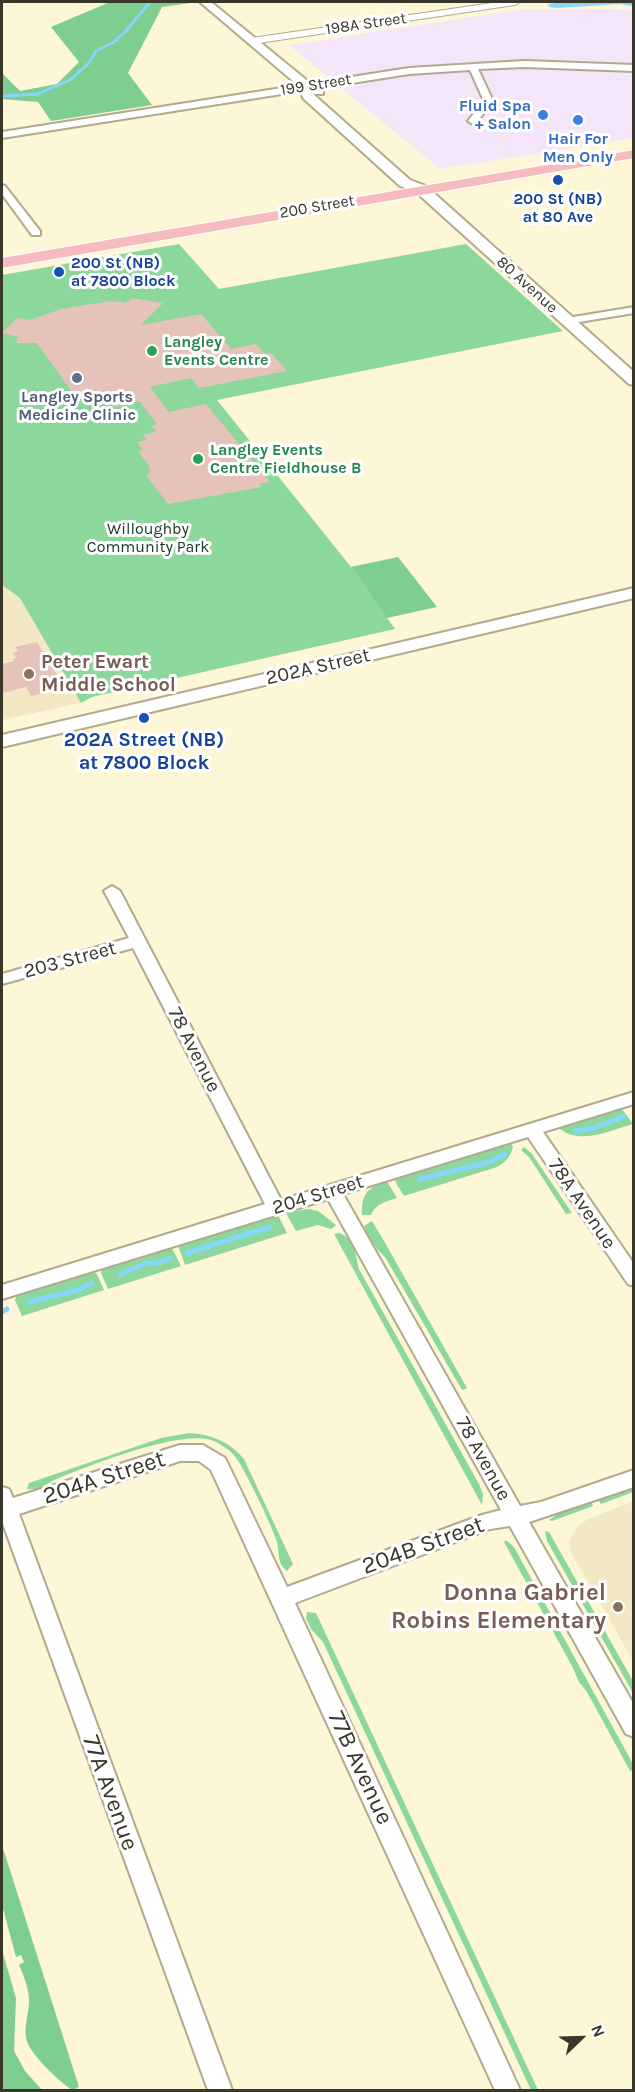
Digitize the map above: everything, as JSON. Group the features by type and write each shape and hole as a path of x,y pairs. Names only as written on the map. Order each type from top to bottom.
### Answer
{"main road":[{"name":"80 Avenue","path":"206,2 306,86 307,95 405,183 425,194 633,381"},
{"name":"200 Street","path":"2,271 633,154"},
{"name":"200 Street","path":"2,263 425,194 633,163"},
{"name":"202A Street","path":"2,741 633,593"}],"street":[{"name":"198A Street","path":"252,41 515,2"},
{"name":"199 Street","path":"2,135 409,71 530,64 633,68"},
{"path":"472,66 489,101 472,121"},
{"path":"2,188 36,233"},
{"path":"567,321 633,310"},
{"name":"78 Avenue","path":"112,891 276,1208"},
{"name":"203 Street","path":"2,979 138,941"},
{"name":"204 Street","path":"2,1292 633,1098"},
{"name":"78A Avenue","path":"531,1128 633,1279"},
{"name":"78 Avenue","path":"332,1191 633,1727"},
{"name":"204A Street","path":"4,1502 180,1453 203,1453"},
{"name":"77B Avenue","path":"203,1453 212,1457 218,1464 282,1598 508,2091"},
{"name":"204B Street","path":"282,1598 489,1521 541,1511 633,1478"},
{"name":"77A Avenue","path":"4,1502 220,2091"}],"shaded area":[{"path":"524,9 633,10 633,138 440,169 289,45"},
{"path":"2,585 20,598 81,703 2,720"},
{"name":"Donna Gabriel Robins Elementary","path":"633,1501 633,1661 571,1552 569,1542 576,1528 585,1521"}],"green space":[{"path":"110,2 198,2 162,7 128,73 152,105 51,121 38,102 2,99 2,73 20,91 57,84 79,62 51,27"},
{"name":"Willoughby Community Park","path":"179,244 219,289 466,244 563,331 217,400 351,567 395,629 92,697 81,703 20,598 2,585 2,275"},
{"path":"398,557 437,607 387,618 351,567"},
{"path":"618,1108 622,1109 633,1124 605,1133 585,1136 576,1136 559,1128"},
{"path":"511,1143 512,1151 507,1159 497,1167 404,1196 395,1181 395,1177"},
{"path":"524,1147 532,1154 572,1213 566,1214 529,1157 521,1150"},
{"path":"384,1182 388,1183 397,1198 378,1206 371,1215 362,1215 362,1203 366,1194 373,1187"},
{"path":"309,1209 318,1211 336,1225 331,1229 318,1225 296,1231 287,1215 288,1212"},
{"path":"275,1215 279,1217 287,1233 185,1265 178,1245"},
{"path":"372,1221 467,1388 462,1390 385,1257 370,1239 364,1226"},
{"path":"339,1233 352,1243 359,1269 479,1484 483,1494 482,1505 334,1234"},
{"path":"169,1248 173,1250 181,1266 108,1289 101,1273 102,1269"},
{"path":"93,1272 97,1274 104,1290 22,1316 15,1300 17,1295"},
{"path":"189,1433 220,1440 244,1459 293,1564 287,1571 280,1561 277,1542 270,1523 239,1462 226,1448 211,1440 197,1438 158,1444 94,1464 41,1487 27,1489 29,1483 161,1438"},
{"path":"633,1486 633,1492 601,1504 599,1501 592,1503 593,1506 552,1521 549,1520 559,1513"},
{"path":"545,1531 549,1532 633,1681 633,1693 547,1541"},
{"path":"506,1540 514,1547 633,1764 633,1770 630,1771 587,1692 579,1682 504,1542"},
{"path":"307,1612 316,1613 538,2090 531,2090 323,1642 311,1629 306,1618"},
{"path":"2,1845 79,2087 72,2090 38,2059 26,2038 29,1996 19,1965 24,1962 21,1955 16,1957 2,1905"},
{"path":"2,1950 16,1998 14,2051 25,2071 42,2090 2,2090"}],"water":[{"path":"633,2 633,6 620,4 556,8 547,4"}],"building":[{"name":"Langley Events Centre","path":"132,298 163,303 141,325 201,314 231,349 256,344 265,354 271,353 287,371 199,388 191,378 150,387 169,412 206,404 270,482 259,484 262,487 168,504 146,475 151,472 148,467 150,467 138,451 143,450 137,442 147,440 143,435 156,432 151,426 157,424 139,401 113,407 103,394 77,399 37,343 16,343 18,337 2,333 17,318 30,320 61,309 111,301 125,303"},
{"name":"Peter Ewart Middle School","path":"37,642 65,688 31,696 26,687 2,693 2,664 14,661 13,659 16,658 13,653 18,651 15,647"}],"waterway":[{"path":"2,96 38,94 70,80 89,63 96,51 114,42 126,31 150,2"},
{"path":"575,1131 594,1128 624,1116"},
{"path":"420,1179 490,1162 505,1154"},
{"path":"187,1253 270,1227"},
{"path":"121,1274 147,1263 158,1263 170,1258"},
{"path":"29,1302 78,1290 92,1283"},
{"path":"2,1312 7,1309"}],"place":[{"name":"Fluid Spa + Salon","path":"543,115"},
{"name":"Hair For Men Only","path":"578,120"},
{"name":"200 St (NB) at 80 Ave","path":"558,180"},
{"name":"200 St (NB) at 7800 Block","path":"59,272"},
{"name":"Langley Events Centre","path":"152,351"},
{"name":"Langley Sports Medicine Clinic","path":"77,378"},
{"name":"Langley Events Centre Fieldhouse B","path":"198,459"},
{"name":"Peter Ewart Middle School","path":"29,674"},
{"name":"202A Street (NB) at 7800 Block","path":"144,718"},
{"name":"Donna Gabriel Robins Elementary","path":"618,1607"}]}
